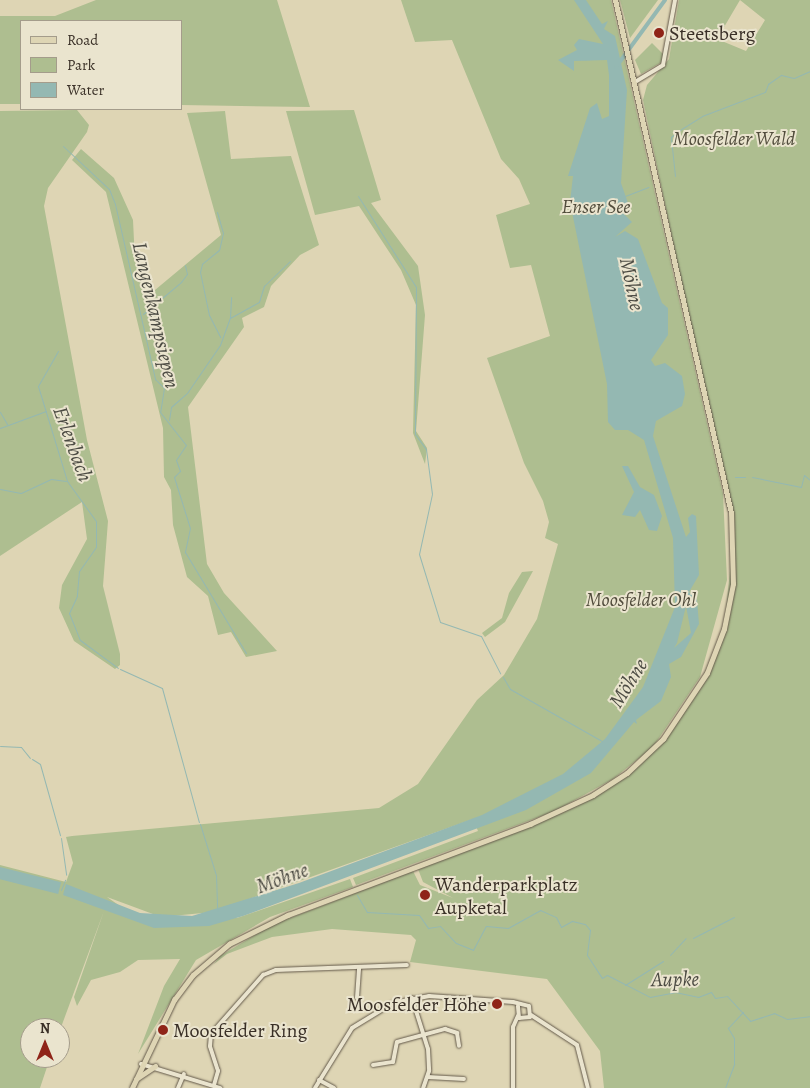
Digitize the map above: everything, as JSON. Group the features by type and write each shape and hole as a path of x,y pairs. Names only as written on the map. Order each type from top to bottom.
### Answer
{"main road":[{"path":"132,1088 141,1064 180,992 229,944 288,914 530,824 593,795 627,772 663,739 707,673 724,629 733,584 731,513 615,0"},
{"path":"135,1080 155,1066"}],"street":[{"path":"635,82 663,65 675,0"},
{"path":"214,1086 218,1068 210,1046 211,1034 263,975 276,970 407,965"},
{"path":"357,998 359,967"},
{"path":"315,1088 340,1042 361,1020 412,998 455,997 518,1006 528,1005 531,1015 577,1045 588,1088"},
{"path":"412,998 425,1035 428,1077 422,1088"},
{"path":"513,1088 513,1029 518,1016 518,1006"},
{"path":"518,1016 525,1019 531,1015"},
{"path":"373,1065 393,1062 397,1042 452,1029 459,1046"},
{"path":"141,1064 184,1074 220,1088"},
{"path":"178,1088 184,1074"},
{"path":"428,1077 464,1080"},
{"path":"319,1080 334,1088"}],"green space":[{"path":"96,0 277,0 310,107 182,105 182,20 20,20 20,104 0,104 0,16 55,16"},
{"name":"Moosfelder Ohl","path":"401,0 611,0 723,494 727,580 700,677 653,747 613,779 555,811 356,885 353,878 478,831 473,819 213,912 161,917 107,897 140,920 237,918 350,879 353,887 270,917 196,960 138,1054 164,986 180,959 138,960 120,972 91,980 77,1006 74,997 104,911 64,1018 20,1018 20,1068 47,1068 40,1088 0,1088 0,865 66,882 73,863 66,837 379,808 418,784 477,700 504,675 537,619 558,544 545,538 549,522 543,501 524,463 487,358 550,336 531,265 510,268 496,215 530,204 519,179 501,159 452,40 415,42"},
{"path":"620,0 658,0 630,38"},
{"name":"Moosfelder Wald","path":"679,0 740,0 810,0 810,1088 604,1088 600,1051 547,979 410,962 416,940 411,935 332,929 272,937 227,954 214,964 220,956 272,925 413,871 420,885 453,898 423,882 418,869 592,796 627,773 678,721 707,673 724,629 734,532 643,100 647,85 669,59","holes":["740,0 765,20 746,51 717,39"]},
{"path":"652,43 663,54 662,62 641,74 635,60"},
{"path":"77,110 89,125 87,132 48,188 44,206 87,440 108,521 103,586 120,654 120,665 115,669 74,641 59,608 62,585 87,539 82,502 0,556 0,111"},
{"path":"354,110 381,200 371,203 418,266 425,315 416,431 427,448 425,464 413,433 416,305 401,270 359,206 315,215 286,111"},
{"path":"225,111 231,159 291,156 319,245 300,255 271,286 264,307 242,318 244,327 188,407 207,564 224,593 277,651 246,657 231,632 218,635 208,596 187,577 173,525 171,490 164,477 163,428 106,192 72,160 81,149 114,178 133,220 135,261 149,295 221,235 187,113"},
{"path":"533,571 505,622 485,637 482,633 502,618 509,593 522,572"}],"water":[{"name":"Enser See","path":"574,0 586,0 602,24 608,21 604,29 615,36 627,90 621,183 629,206 628,210 620,210 632,222 615,237 625,231 638,239 662,303 668,308 668,335 651,360 655,366 665,363 682,376 685,394 682,406 656,421 653,436 686,537 690,532 688,518 692,514 696,516 699,575 689,592 697,600 699,624 681,657 669,664 671,677 661,701 636,720 637,724 634,722 591,773 526,810 243,916 209,926 154,928 63,895 66,884 140,913 192,916 299,883 482,815 563,774 605,739 643,687 675,607 673,538 644,440 628,430 615,430 608,422 607,384 570,202 573,176 568,176 590,108 597,103 602,119 609,116 607,60 574,61 574,71 558,60 577,50 574,45 579,39 603,44","holes":["686,606 691,633 674,648 677,643"]},
{"path":"622,466 628,466 640,487 654,495 662,516 657,531 649,530 640,510 635,517 622,515 634,492"},
{"path":"0,867 61,882 58,894 0,879"}],"waterway":[{"path":"616,67 665,0"},
{"path":"675,176 671,137 702,116 765,92 768,84 781,75 794,78 810,71"},
{"name":"Langenkampsiepen","path":"63,146 109,189 115,204 155,379 164,388 160,412 186,445 176,460 180,471 174,477 190,528 185,552 246,653"},
{"path":"625,196 648,187"},
{"path":"358,196 416,287 415,434 426,449 432,494 419,554 440,622 481,636 500,673"},
{"path":"217,212 223,233 219,250 202,264 200,272 209,315 220,337"},
{"path":"230,318 259,302 264,286 290,261"},
{"path":"143,314 181,282 187,274 185,265"},
{"path":"169,420 171,407 187,393 220,345 230,318 231,297"},
{"name":"Erlenbach","path":"58,351 38,386 67,481 96,521 96,547 79,571 77,596 69,613 80,640 118,668"},
{"path":"0,428 46,411"},
{"path":"0,412 7,424"},
{"path":"752,477 801,487 804,475 810,480"},
{"path":"735,477 745,477"},
{"path":"0,489 21,493 51,479 66,481"},
{"name":"Erlenbach","path":"120,669 162,688 199,822"},
{"path":"503,677 510,689 602,741"},
{"path":"0,746 21,747 30,758"},
{"path":"32,759 40,764 60,835"},
{"name":"Erlenbach","path":"200,824 216,875 217,911"},
{"path":"61,838 66,875"},
{"path":"61,890 65,880"},
{"name":"Aupke","path":"357,895 367,912 419,915 428,928 440,926 456,943 473,950 486,926 508,928 540,910 556,917 561,927 572,921 585,924 590,930 587,955 602,978 607,975 650,997 675,992 698,997 711,992 715,998 727,996 750,1021 774,1013 787,1019 810,1016"},
{"path":"693,938 734,917"},
{"path":"670,955 686,938"},
{"path":"625,985 663,961"},
{"path":"725,1088 734,1064 734,1038 728,1028 743,1012"}],"place":[{"name":"Steetsberg","path":"659,33"},
{"name":"Wanderparkplatz Aupketal","path":"425,895"},
{"name":"Moosfelder Höhe","path":"497,1004"},
{"name":"Moosfelder Ring","path":"163,1030"}],"water label":[{"name":"Möhne","path":"632,284"},
{"name":"Möhne","path":"628,683"},
{"name":"Möhne","path":"282,878"}]}
